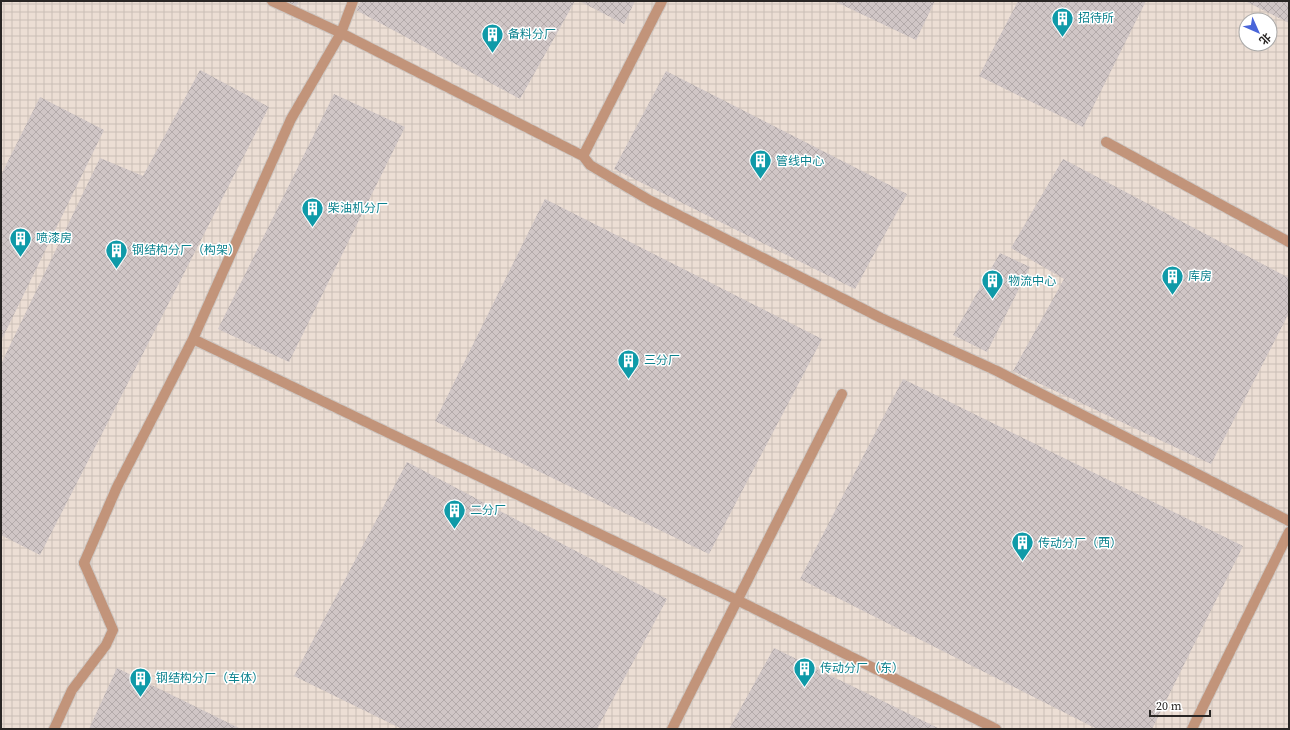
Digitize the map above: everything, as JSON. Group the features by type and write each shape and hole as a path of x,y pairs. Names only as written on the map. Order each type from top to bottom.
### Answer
{"street":[{"path":"272,1 341,33 583,156 590,165 650,200 881,318 997,371 1289,522"},
{"path":"54,729 72,690 106,645 113,630 84,563 117,487 192,339 291,119 341,33 354,1"},
{"path":"583,156 662,1"},
{"path":"1106,142 1289,242"},
{"path":"192,339 737,600 996,729"},
{"path":"672,729 842,394"},
{"path":"1192,729 1289,532"}],"shaded area":[{"path":"1,1 1289,1 1289,729 1,729"}],"building":[{"path":"282,1 299,1 295,8"},
{"name":"备料分厂","path":"361,1 575,1 520,99 356,10"},
{"name":"备料分厂","path":"579,1 635,1 624,24"},
{"path":"834,1 935,1 916,40"},
{"name":"招待所","path":"1018,1 1146,1 1083,127 979,76"},
{"path":"1245,1 1289,1 1289,23 1278,18 1278,12 1267,12"},
{"name":"钢结构分厂（构架）","path":"200,70 269,107 40,555 1,535 1,364 100,158 143,176"},
{"name":"管线中心","path":"666,71 907,194 855,289 614,169"},
{"name":"柴油机分厂","path":"334,94 405,127 289,362 218,329"},
{"name":"喷漆房","path":"40,97 104,130 1,341 1,175"},
{"name":"库房","path":"1063,159 1289,278 1289,313 1211,464 1013,371 1064,279 1011,248"},
{"name":"三分厂","path":"545,199 822,339 709,554 435,421"},
{"name":"物流中心","path":"1000,253 1030,267 987,352 953,335"},
{"name":"传动分厂（西）","path":"903,379 1243,546 1152,729 1097,729 800,579"},
{"name":"二分厂","path":"407,462 667,599 597,729 402,729 294,676"},
{"name":"传动分厂（东）","path":"774,648 940,729 729,729"},
{"name":"钢结构分厂（车体）","path":"117,668 241,729 89,729"}],"place":[{"name":"招待所","path":"1063,38"},
{"name":"备料分厂","path":"492,54"},
{"name":"管线中心","path":"761,180"},
{"name":"柴油机分厂","path":"312,228"},
{"name":"喷漆房","path":"21,258"},
{"name":"钢结构分厂（构架）","path":"116,270"},
{"name":"库房","path":"1172,296"},
{"name":"物流中心","path":"993,300"},
{"name":"三分厂","path":"628,380"},
{"name":"二分厂","path":"454,530"},
{"name":"传动分厂（西）","path":"1022,562"},
{"name":"传动分厂（东）","path":"804,688"},
{"name":"钢结构分厂（车体）","path":"141,698"}]}
